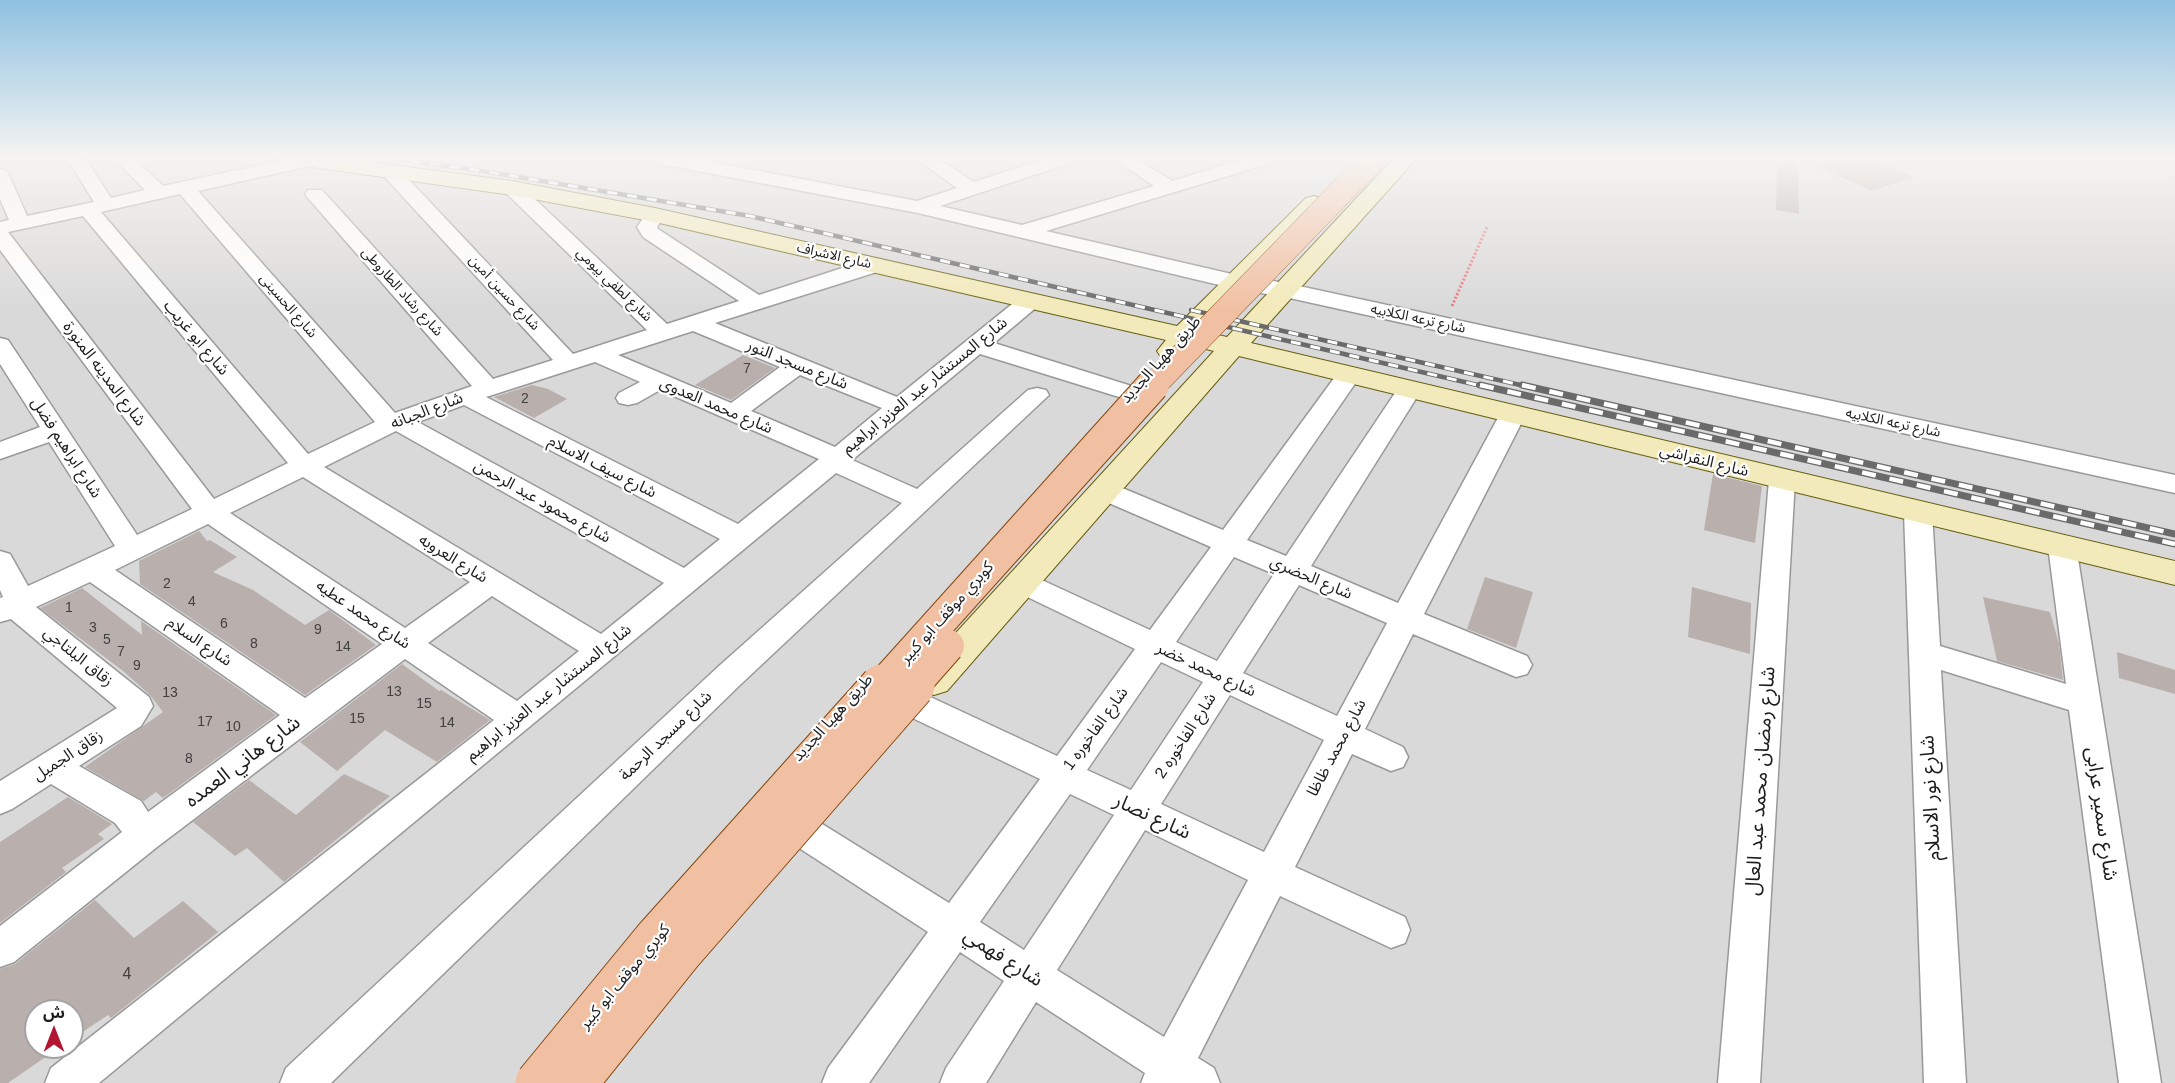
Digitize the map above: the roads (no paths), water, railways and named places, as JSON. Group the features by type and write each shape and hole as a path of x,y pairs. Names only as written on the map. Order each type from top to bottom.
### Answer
{"main road":[{"name":"كوبري موقف ابو كبير","path":"537,1083 657,937 1141,398 1325,209"},
{"name":"كوبري موقف ابو كبير","path":"576,1083 681,952 1152,413 1344,209"}],"street":[{"name":"شارع المدينه المنورة","path":"6,209 10,230 209,512"},
{"path":"0,228 10,230 91,209"},
{"name":"شارع ابو غريب","path":"98,209 305,466"},
{"name":"شارع الحسينى","path":"203,209 394,423"},
{"name":"شارع رشاد الطاروطى","path":"327,209 477,393"},
{"name":"شارع حسين أمين","path":"425,209 569,363"},
{"name":"شارع لطفي بيومي","path":"533,209 663,333"},
{"name":"شارع الاشراف","path":"621,209 1234,347"},
{"name":"شارع ترعه الكلابيه","path":"925,209 1236,282 1285,290 2175,484"},
{"path":"1023,231 1099,209"},
{"name":"طريق ههيا الجديد","path":"519,1083 737,824 1001,532 1132,394 1185,336 1196,320 1310,209"},
{"path":"598,1083 914,704 1358,209"},
{"path":"655,215 647,227 650,233 756,303"},
{"name":"شارع الجبانه","path":"12,606 394,423 477,393 875,265"},
{"name":"شارع المستشار عبد العزيز ابراهيم","path":"66,1083 518,719 1030,301"},
{"name":"شارع مسجد النور","path":"693,323 901,407"},
{"name":"شارع ابراهيم فضل","path":"0,345 132,550"},
{"path":"977,345 1132,394"},
{"name":"شارع النقراشي","path":"1234,347 2175,573"},
{"name":"شارع محمد العدوى","path":"596,354 733,413 921,501"},
{"path":"733,413 798,365"},
{"name":"شارع الفاخوره 1","path":"843,1083 1349,375"},
{"path":"628,398 659,381"},
{"name":"شارع الفاخوره 2","path":"961,1083 1410,389"},
{"name":"شارع سيف الاسلام","path":"477,393 740,537"},
{"name":"شارع مسجد الرحمة","path":"301,1083 730,675 1037,395"},
{"name":"شارع محمد ظاظا","path":"1177,1077 1271,874 1513,414"},
{"name":"شارع محمود عبد الرحمن","path":"394,423 686,582"},
{"path":"0,451 54,431"},
{"name":"شارع العروبه","path":"305,466 602,650"},
{"name":"شارع رمضان محمد عبد العال","path":"1739,1083 1782,480"},
{"name":"شارع الحضري","path":"1105,491 1516,665"},
{"name":"شارع محمد عطيه","path":"209,512 518,719"},
{"name":"شارع نور الاسلام","path":"1918,512 1945,1083"},
{"name":"شارع سمير عرابى","path":"2062,546 2140,1083"},
{"path":"0,561 12,606"},
{"name":"شارع السلام","path":"92,569 305,715"},
{"name":"شارع هاني العمده","path":"0,949 144,836 305,715 491,582"},
{"name":"شارع محمد خضر","path":"1021,582 1391,758"},
{"name":"زقاق البلتاجي","path":"12,606 134,703 137,706 135,712"},
{"path":"1924,653 2085,702"},
{"name":"شارع نصار","path":"914,704 1390,930"},
{"name":"زقاق الجميل","path":"5,789 51,767 135,712"},
{"path":"51,767 128,812 144,836"},
{"name":"شارع فهمي","path":"806,833 1031,975 1177,1077"}],"railway":[{"path":"706,209 750,216 1486,387"},
{"path":"1191,310 1529,387"},
{"path":"1480,385 2175,544"},
{"path":"1522,385 2175,534"}]}
